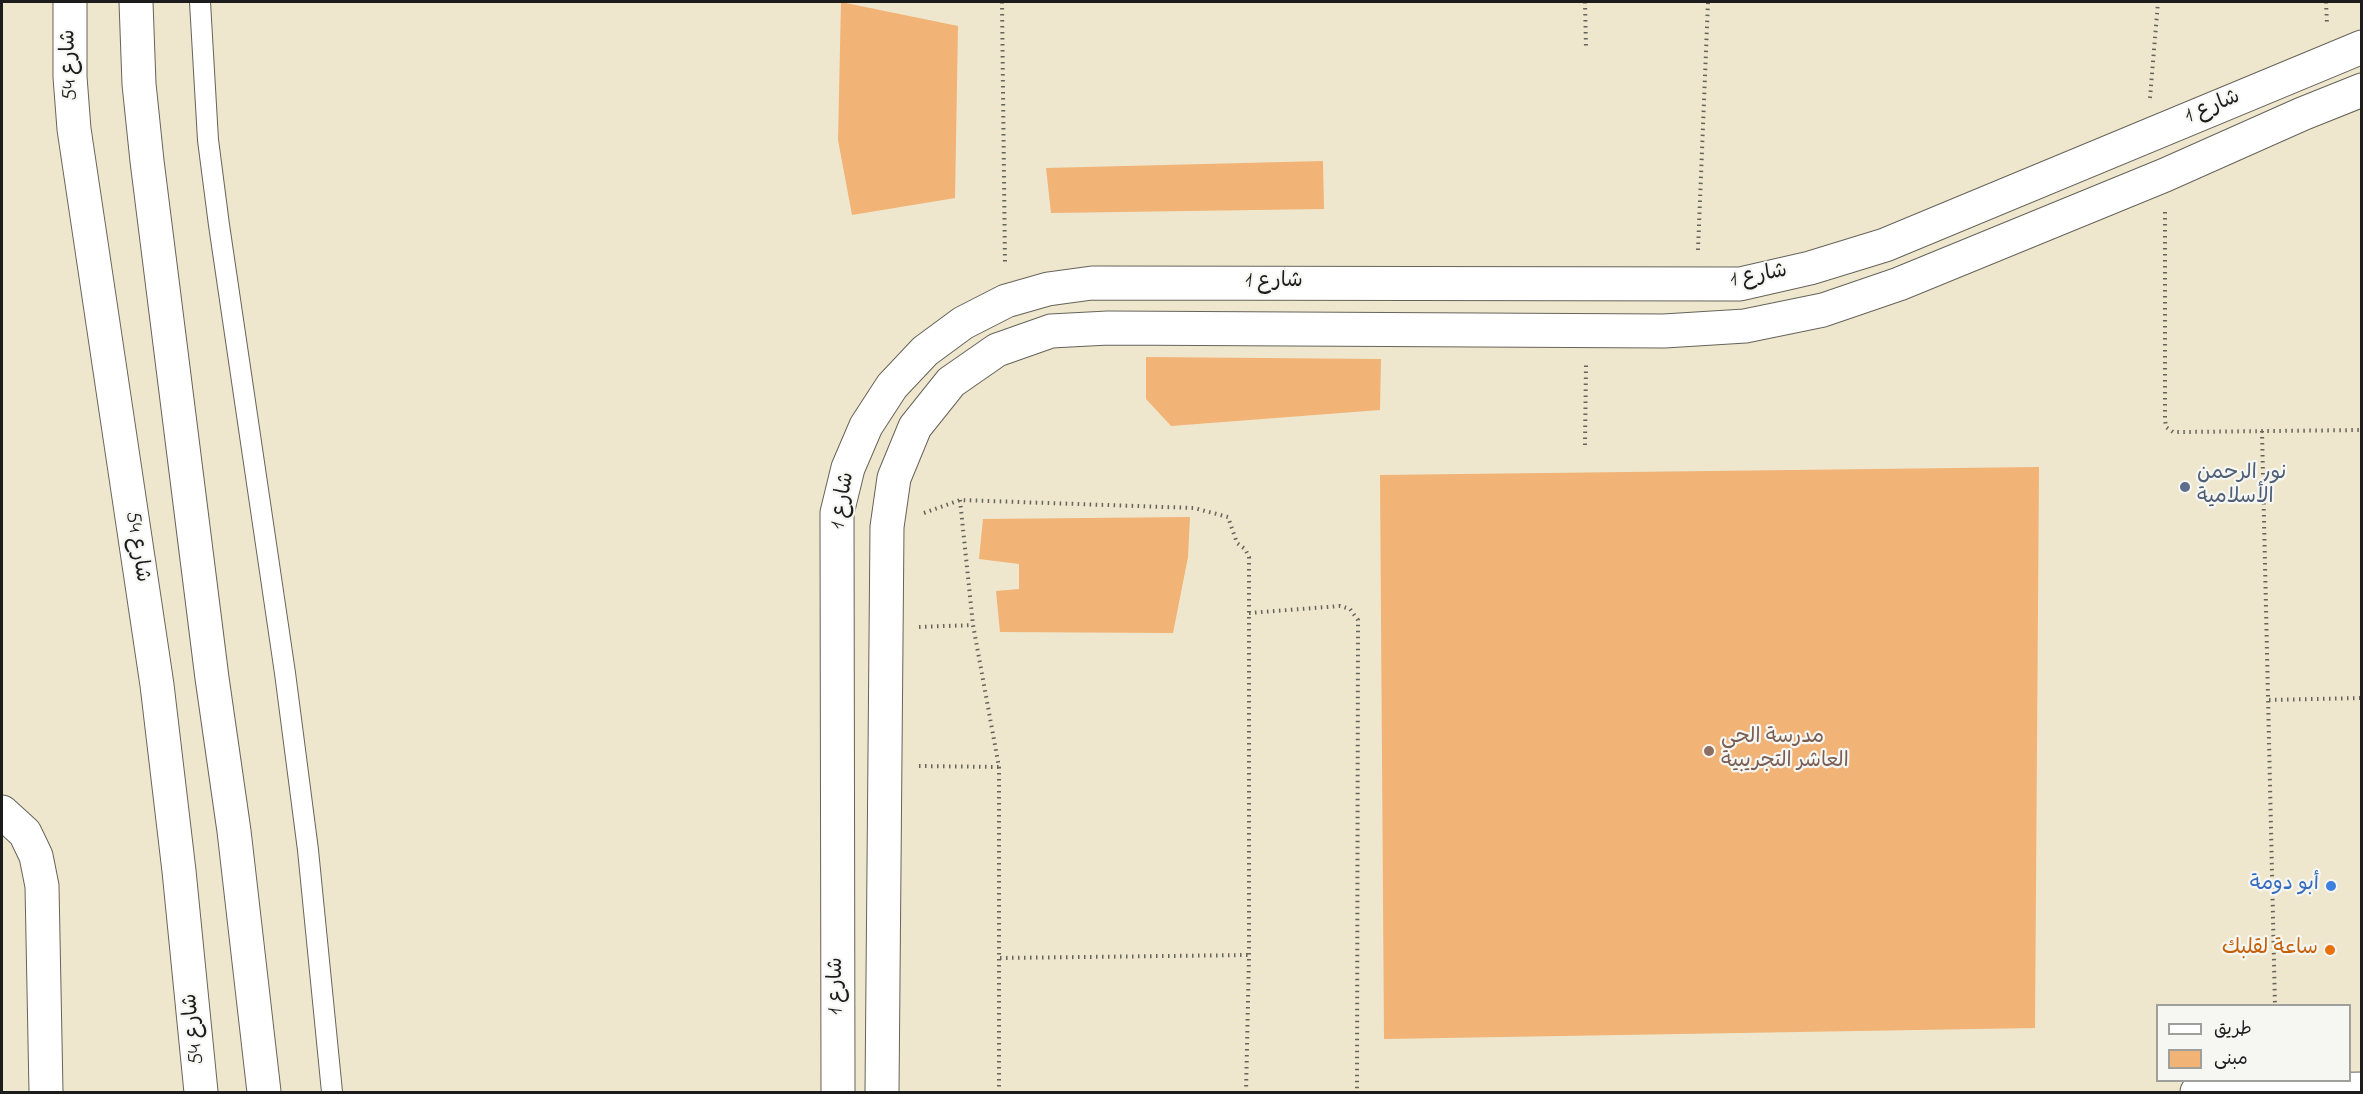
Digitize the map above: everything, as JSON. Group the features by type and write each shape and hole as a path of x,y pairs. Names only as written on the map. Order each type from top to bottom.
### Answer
{"street":[{"name":"شارع 54","path":"70,2 70,77 76,141 157,685 179,871 201,1092"},
{"path":"136,2 139,84 147,161 212,678 234,831 264,1092"},
{"name":"شارع 1","path":"838,1092 837,513 848,468 866,426 892,386 925,351 963,323 1005,302 1048,289 1092,283 1740,284 1810,268 1885,245 2361,46"},
{"name":"شارع 1","path":"882,1092 887,527 894,478 915,427 951,382 997,350 1051,331 1108,328 1664,331 1745,326 1823,310 1899,284 2165,175 2361,90"},
{"path":"2,812 25,833 36,856 42,886 46,1092"},
{"path":"2197,1092 2361,1089"}],"lane":[{"path":"200,2 209,151 293,732 308,850 332,1092"}],"path":[{"path":"1002,2 1005,302"},
{"path":"1585,2 1586,48"},
{"path":"1697,285 1708,2"},
{"path":"2148,134 2158,2"},
{"path":"2165,175 2166,427 2173,432 2361,430"},
{"path":"1585,445 1587,331"},
{"path":"2262,431 2276,1004"},
{"path":"887,527 960,500 1194,508 1228,517 1237,543 1250,557 1248,613 1249,955 1246,1092"},
{"path":"960,500 973,625 999,766 999,1092"},
{"path":"1248,613 1340,606 1350,609 1358,620 1357,1092"},
{"path":"886,628 973,625"},
{"path":"2269,700 2361,698"},
{"path":"886,766 999,766"},
{"path":"1000,958 1249,955"}],"building":[{"path":"841,2 958,26 955,198 852,215 838,140"},
{"path":"1323,161 1324,209 1051,213 1046,168"},
{"path":"1146,357 1381,359 1380,410 1171,426 1146,399"},
{"name":"مدرسة الحى العاشر التجريبية","path":"2039,467 2035,1028 1384,1039 1380,475"},
{"path":"1190,517 1188,557 1173,633 1000,632 996,591 1019,589 1019,564 979,559 983,519"}],"place":[{"name":"نور الرحمن الأسلامية","path":"2185,487"},
{"name":"مدرسة الحى العاشر التجريبية","path":"1709,751"},
{"name":"أبو دومة","path":"2331,886"},
{"name":"ساعة لقلبك","path":"2330,950"}]}
